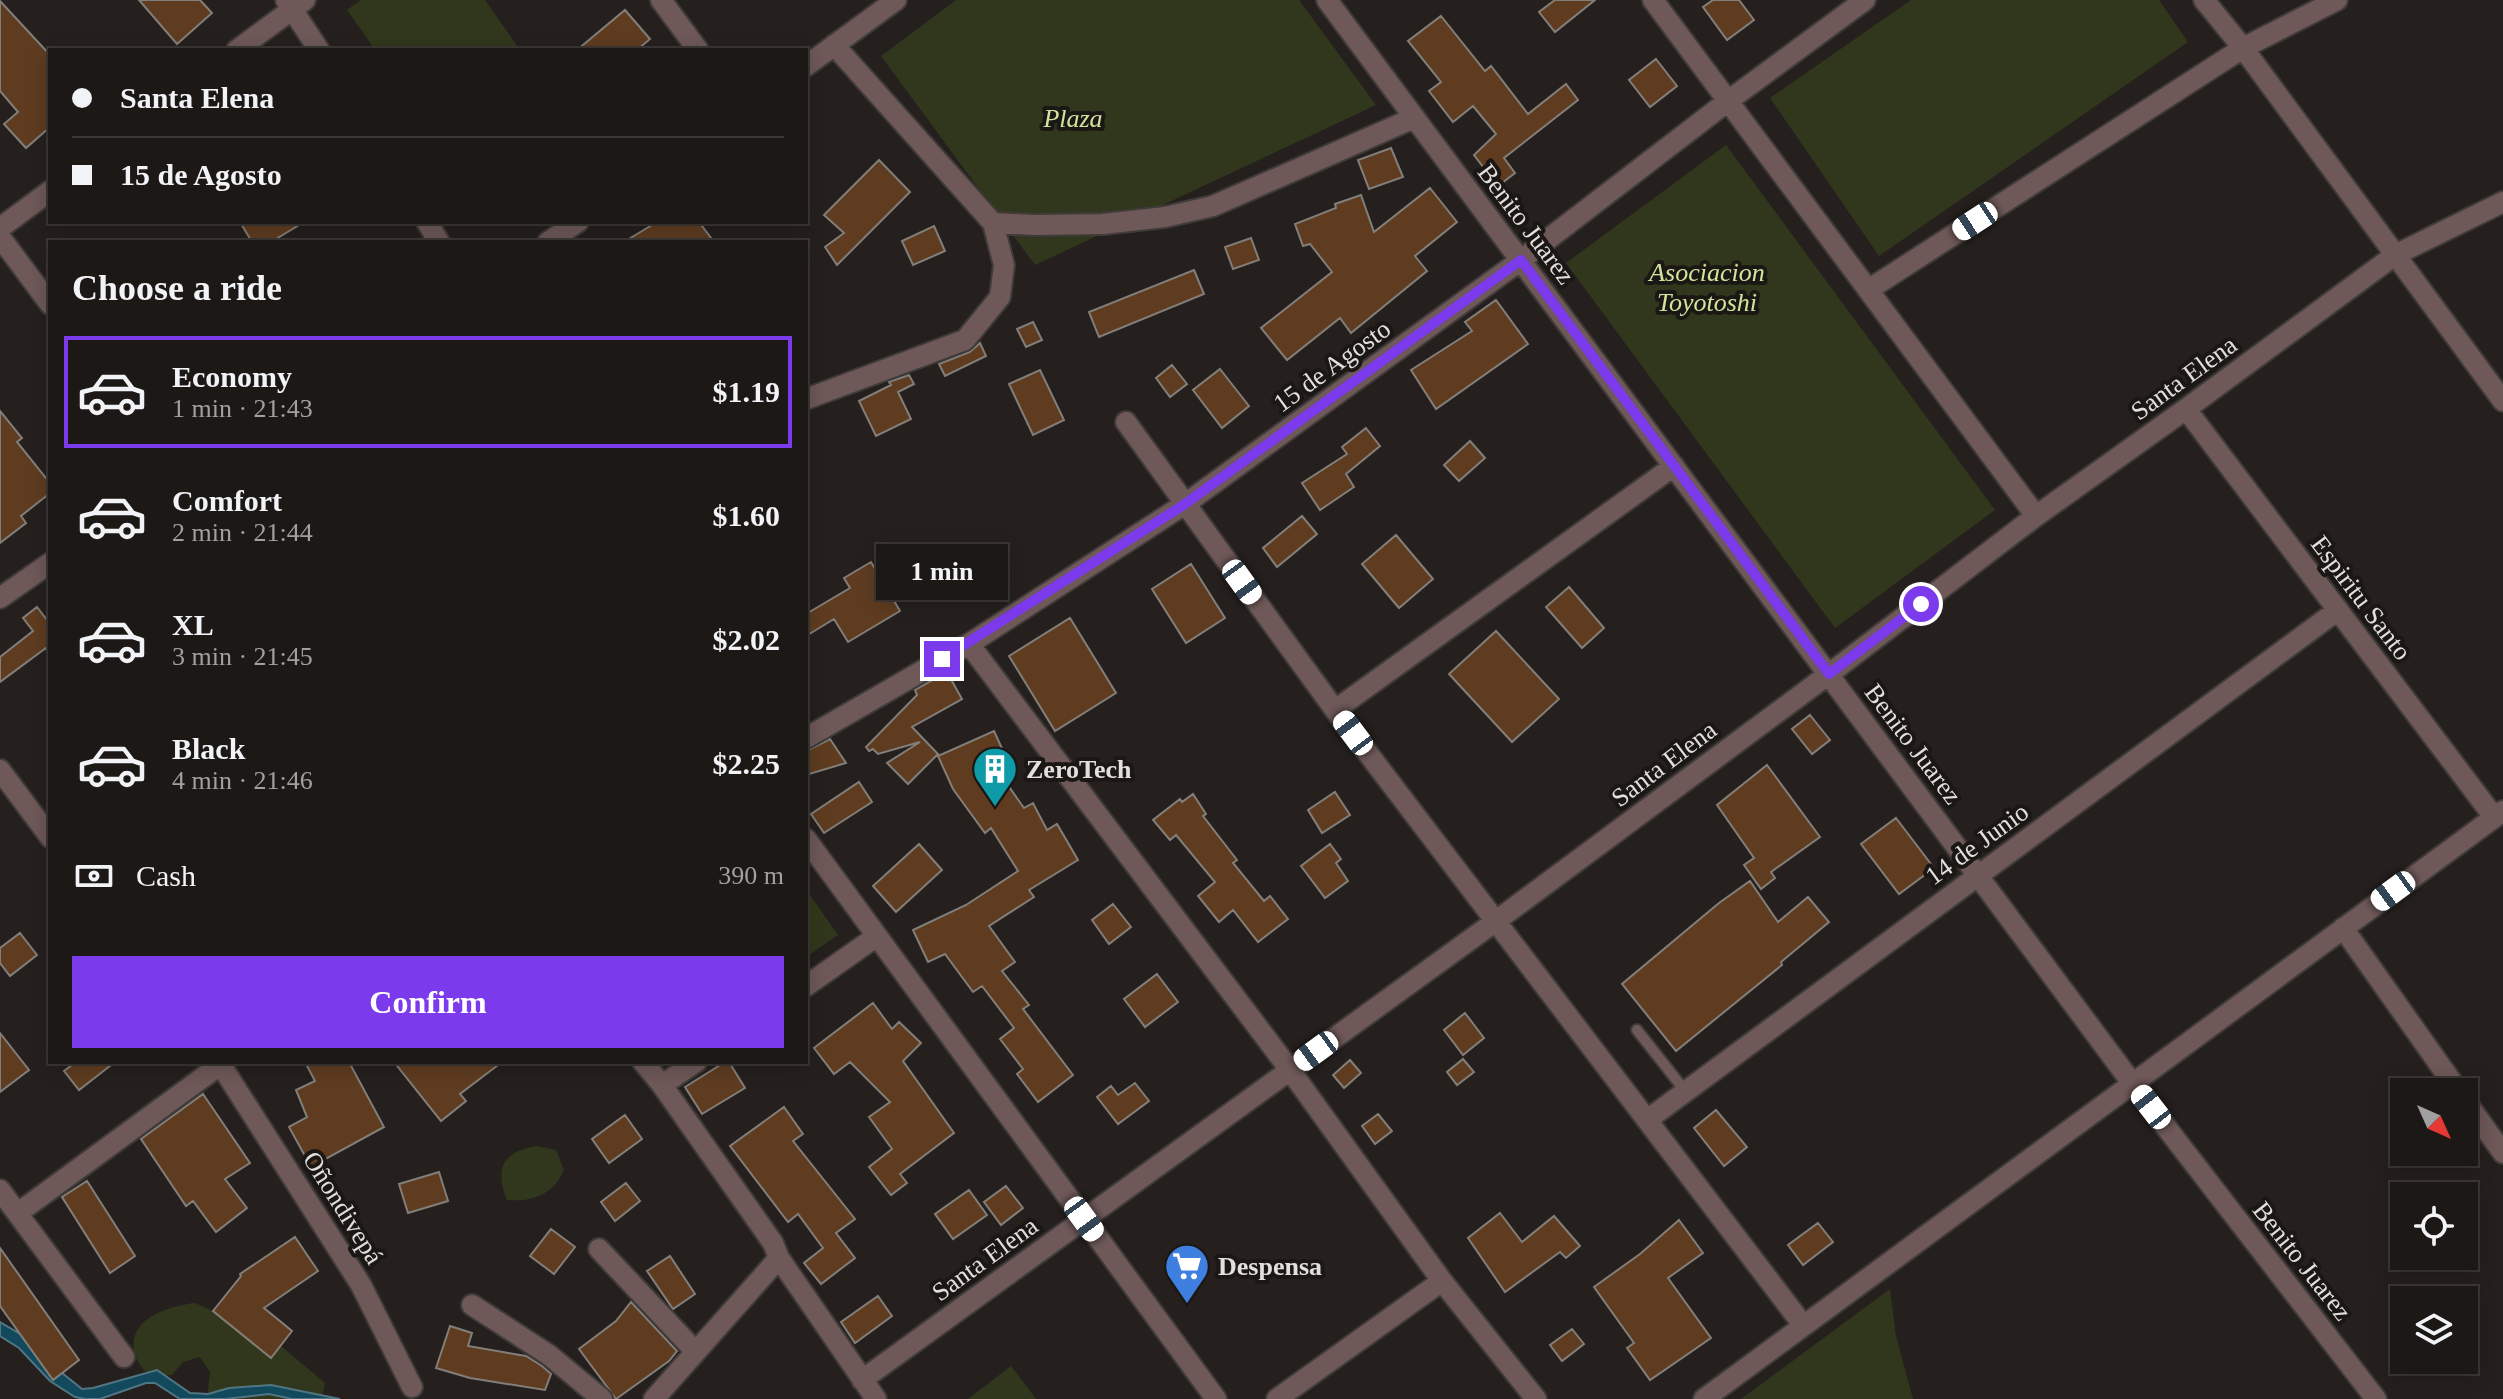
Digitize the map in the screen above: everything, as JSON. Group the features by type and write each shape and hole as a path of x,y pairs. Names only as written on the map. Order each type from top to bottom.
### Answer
{"street":[{"path":"661,0 697,48"},
{"path":"808,64 896,0"},
{"name":"Benito Juarez","path":"1327,0 2132,1083 2376,1399"},
{"path":"1653,0 2036,516"},
{"name":"15 de Agosto","path":"808,737 969,644 1185,504 1521,260 1865,0"},
{"path":"2204,0 2243,48 2503,401"},
{"path":"1868,290 2243,48 2337,0"},
{"path":"239,48 294,3 318,48"},
{"path":"808,398 965,340 1000,297 1004,265 993,223 834,45"},
{"path":"993,223 1103,224 1165,217 1213,206 1414,118"},
{"path":"0,228 48,192"},
{"name":"Santa Elena","path":"862,1380 1496,921 2036,516 2395,255 2503,202"},
{"path":"551,240 575,224"},
{"path":"0,237 48,301"},
{"name":"Espiritu Santo","path":"2186,409 2498,814"},
{"path":"1126,422 1335,710 1803,1325"},
{"path":"1335,710 1674,466"},
{"path":"0,598 48,564"},
{"name":"14 de Junio","path":"1647,1120 2338,610"},
{"path":"969,644 1290,1070 1442,1281 1536,1399"},
{"path":"0,770 48,834"},
{"path":"1704,1399 2498,814"},
{"path":"808,842 1216,1399"},
{"path":"2343,928 2449,1078"},
{"path":"808,985 877,936"},
{"path":"18,1213 221,1064"},
{"name":"Oñondivepá","path":"223,1064 361,1285 412,1387"},
{"path":"645,1064 773,1243 779,1258 876,1399"},
{"path":"662,1085 693,1064"},
{"path":"2478,1115 2499,1139"},
{"path":"0,1190 124,1357"},
{"path":"599,1249 695,1351"},
{"path":"654,1399 779,1258"},
{"path":"1277,1399 1442,1281"},
{"path":"472,1305 549,1355 602,1399"}],"lane":[{"path":"1637,1030 1686,1092"}],"green space":[{"path":"361,0 485,0 519,48 374,48 347,10"},
{"name":"Plaza","path":"956,0 1299,0 1376,105 1035,265 881,56"},
{"path":"1911,0 2159,0 2188,42 1879,256 1770,98"},
{"name":"Asociacion Toyotoshi","path":"1726,145 1995,510 1835,628 1566,263"},
{"path":"808,892 838,935 808,956"},
{"path":"537,1146 556,1150 564,1170 559,1179 548,1191 534,1198 507,1200 501,1178 504,1163 516,1152"},
{"path":"1890,1289 1896,1336 1913,1399 1741,1399"},
{"path":"195,1303 244,1332 281,1346 325,1383 322,1399 211,1399 208,1391 210,1372 200,1357 183,1362 172,1375 149,1376 135,1355 136,1332 142,1324 162,1311"},
{"path":"1011,1366 1036,1399 968,1399"}],"water":[{"path":"0,1322 22,1335 41,1356 82,1389 157,1370 190,1393 208,1394 229,1388 271,1385 340,1399 292,1399 269,1394 225,1399 180,1399 155,1383 146,1383 100,1399 75,1397 50,1381 19,1348 0,1336"}],"building":[{"path":"139,0 200,0 212,13 177,44"},
{"path":"1555,0 1595,0 1555,32 1539,12"},
{"path":"1713,0 1739,0 1754,20 1727,40 1703,7"},
{"path":"0,1 48,53 48,129 26,148 4,124 18,112 0,91"},
{"path":"625,10 650,39 639,48 579,48"},
{"path":"1441,16 1485,71 1491,66 1528,114 1566,84 1578,100 1504,158 1515,173 1498,186 1474,155 1496,134 1473,106 1453,122 1429,91 1441,82 1408,41"},
{"path":"1656,59 1677,86 1650,107 1629,80"},
{"path":"1391,148 1403,177 1369,189 1358,160"},
{"path":"879,160 910,192 837,265 825,247 844,233 824,215"},
{"path":"1430,188 1457,222 1415,256 1427,271 1351,333 1340,318 1287,360 1261,328 1332,272 1310,244 1303,246 1295,224 1361,195 1374,232"},
{"path":"241,224 301,224 274,240 251,240"},
{"path":"654,224 700,224 712,240 627,240"},
{"path":"934,226 945,251 913,265 902,241"},
{"path":"1251,238 1259,260 1233,269 1225,247"},
{"path":"1194,270 1204,294 1099,337 1089,312"},
{"path":"1496,300 1528,344 1436,409 1411,370 1472,331 1465,322"},
{"path":"1033,322 1042,340 1026,347 1017,329"},
{"path":"980,343 986,356 945,376 939,364 970,352"},
{"path":"1172,365 1187,384 1170,397 1156,378"},
{"path":"1220,369 1249,406 1222,428 1193,390"},
{"path":"1040,370 1064,420 1033,435 1009,384"},
{"path":"909,375 914,384 898,392 911,419 876,436 859,401 891,385 889,382"},
{"path":"0,411 22,438 17,442 48,481 48,495 21,516 26,523 0,543"},
{"path":"1366,428 1380,446 1346,474 1354,487 1320,510 1302,483 1347,454 1342,447"},
{"path":"1470,441 1485,458 1459,481 1444,465"},
{"path":"1302,516 1317,534 1277,567 1263,548"},
{"path":"1396,535 1433,579 1399,608 1362,564"},
{"path":"871,562 900,611 848,642 834,619 808,635 808,613 850,588 844,578"},
{"path":"1191,564 1225,618 1186,643 1152,589"},
{"path":"1569,587 1604,628 1582,648 1546,607"},
{"path":"37,607 48,619 48,650 46,648 0,682 0,657 33,631 23,618"},
{"path":"1070,618 1116,693 1055,731 1009,656"},
{"path":"1496,631 1559,699 1512,742 1449,674"},
{"path":"947,672 962,699 912,727 938,754 908,784 887,763 920,742 878,754 866,747 917,695 915,690"},
{"path":"1810,715 1830,740 1812,754 1792,729"},
{"path":"994,731 1010,766 998,771 1024,808 1033,803 1047,830 1057,824 1078,860 1029,890 1034,897 989,926 1015,962 1002,971 1029,1005 1023,1009 1073,1075 1038,1102 1017,1074 1023,1069 1000,1039 1014,1028 982,986 973,992 945,954 928,962 913,930 966,905 1018,871 991,828 985,833 953,789 938,756"},
{"path":"830,739 846,763 808,774 808,750"},
{"path":"1767,765 1820,837 1771,872 1775,878 1761,889 1744,865 1754,858 1717,805"},
{"path":"859,782 872,802 824,833 811,814"},
{"path":"1335,792 1350,815 1322,833 1308,810"},
{"path":"1193,794 1206,814 1203,816 1237,860 1233,863 1264,901 1270,896 1288,919 1258,942 1233,910 1219,922 1198,896 1215,882 1176,835 1170,840 1153,820 1180,799 1182,802"},
{"path":"1896,818 1934,868 1899,894 1861,844"},
{"path":"919,844 942,870 896,912 873,886"},
{"path":"1330,844 1341,859 1336,863 1348,881 1325,898 1301,866"},
{"path":"1750,881 1778,922 1808,897 1829,922 1781,962 1782,965 1676,1051 1622,984"},
{"path":"1113,904 1131,927 1109,944 1092,920"},
{"path":"20,933 37,955 10,976 0,963 0,948"},
{"path":"1157,974 1178,1002 1145,1027 1124,999"},
{"path":"873,1003 892,1029 899,1022 921,1043 903,1061 954,1133 900,1174 907,1183 891,1195 869,1167 892,1149 869,1117 890,1102 850,1062 834,1074 814,1048"},
{"path":"1465,1013 1484,1038 1463,1055 1444,1030"},
{"path":"0,1033 29,1070 0,1092"},
{"path":"1463,1059 1474,1072 1457,1085 1447,1072"},
{"path":"1350,1060 1361,1073 1344,1088 1333,1075"},
{"path":"73,1064 112,1064 79,1090 64,1071"},
{"path":"306,1064 350,1064 384,1127 311,1167 289,1127 307,1117 296,1090 315,1081"},
{"path":"396,1064 499,1064 460,1094 466,1101 441,1121"},
{"path":"722,1064 730,1064 745,1088 702,1114 685,1087"},
{"path":"1135,1083 1149,1101 1118,1124 1097,1097 1111,1086 1118,1095"},
{"path":"203,1094 250,1163 225,1179 247,1208 216,1232 193,1201 186,1206 141,1139"},
{"path":"784,1107 803,1134 793,1141 855,1219 836,1233 855,1258 821,1284 804,1263 823,1248 798,1214 788,1222 730,1146"},
{"path":"1716,1110 1747,1147 1724,1166 1694,1128"},
{"path":"1378,1114 1392,1131 1375,1144 1362,1126"},
{"path":"625,1115 642,1139 609,1163 592,1139"},
{"path":"439,1172 448,1201 408,1213 399,1184"},
{"path":"87,1181 135,1256 110,1273 62,1197"},
{"path":"626,1183 640,1201 615,1221 601,1202"},
{"path":"1006,1186 1023,1208 1001,1225 984,1202"},
{"path":"969,1190 987,1215 953,1239 935,1214"},
{"path":"1500,1213 1522,1242 1554,1216 1580,1246 1566,1258 1560,1252 1505,1292 1468,1238"},
{"path":"1679,1220 1703,1253 1668,1278 1711,1338 1650,1380 1627,1348 1634,1343 1594,1287 1640,1254"},
{"path":"1818,1223 1833,1242 1803,1265 1788,1245"},
{"path":"551,1229 575,1247 554,1274 530,1256"},
{"path":"295,1237 318,1271 264,1308 292,1331 271,1358 213,1311 240,1274"},
{"path":"0,1248 79,1360 53,1380 0,1306"},
{"path":"670,1256 695,1294 673,1309 647,1271"},
{"path":"878,1296 892,1316 855,1343 841,1322"},
{"path":"631,1302 677,1351 669,1361 616,1399 579,1349 616,1321"},
{"path":"450,1326 472,1333 468,1346 526,1356 542,1366 551,1374 545,1390 470,1378 436,1368"},
{"path":"1572,1329 1584,1344 1562,1361 1550,1345"}],"place":[{"name":"ZeroTech","path":"995,808"},
{"name":"Despensa","path":"1187,1305"}],"route":[{"path":"942,659 1185,504 1521,260 1829,674 1921,604"}]}
